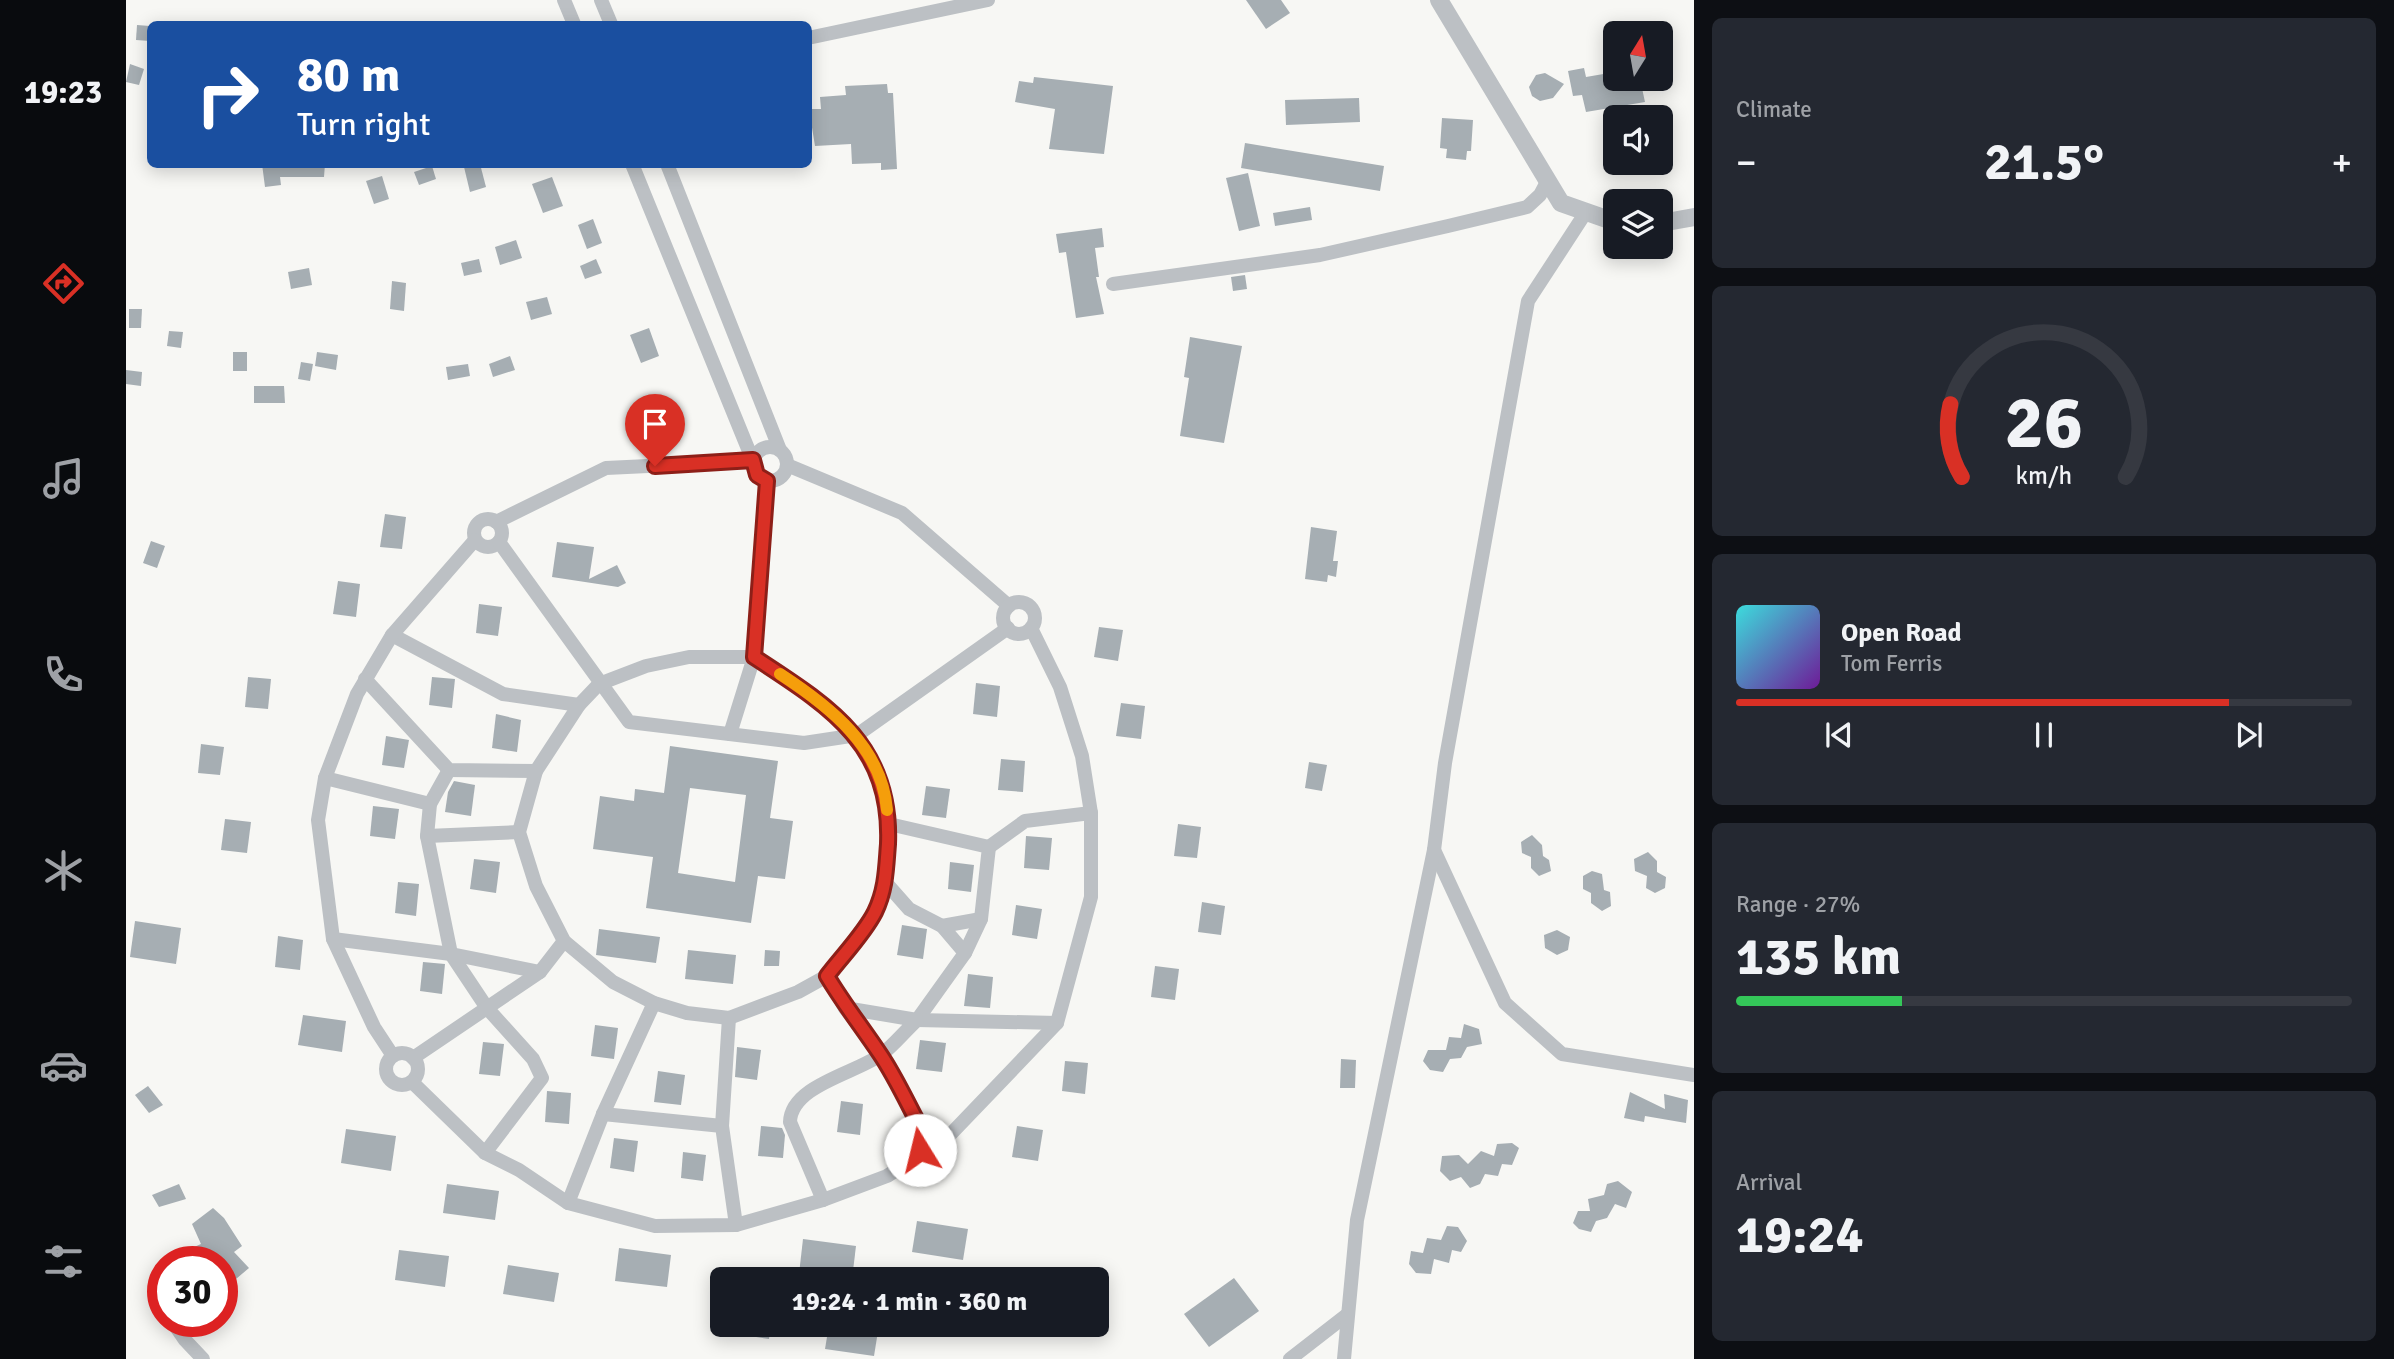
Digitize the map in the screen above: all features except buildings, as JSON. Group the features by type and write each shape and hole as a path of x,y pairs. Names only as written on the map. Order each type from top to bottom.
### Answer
{"street":[{"path":"564,0 573,21"},
{"path":"601,0 610,21"},
{"path":"812,37 988,0"},
{"path":"1439,0 1561,203 1603,218"},
{"path":"634,168 757,475 767,481 783,476 787,465"},
{"path":"669,168 787,465 902,513 1009,606"},
{"path":"1113,284 1320,255 1448,226 1527,207 1540,195 1548,180"},
{"path":"1345,1359 1357,1220 1434,850 1445,763 1528,301 1586,212"},
{"path":"1673,221 1694,217"},
{"path":"496,522 606,468 753,460 763,448 780,450"},
{"path":"730,734 754,657 767,481"},
{"path":"393,1055 374,1027 333,939 318,820 325,778 365,679 392,635 475,540 474,530 479,522 488,519 496,522 502,534 499,542 487,547 475,540"},
{"path":"499,542 629,722 804,743 857,735 1008,628"},
{"path":"1023,603 1032,609 1035,619 1031,628 1022,633 1008,628 1004,615 1009,606 1023,603"},
{"path":"946,1139 1057,1023 1091,897 1091,813 1082,756 1060,687 1031,628"},
{"path":"392,635 503,694 579,705"},
{"path":"689,657 754,657 805,691 857,735 882,790 889,824 886,883 874,914 827,976 798,992 729,1018 687,1013 654,1003 613,982 564,941 536,886 519,832 536,771 579,705 599,684 646,666 689,657"},
{"path":"365,679 449,770 536,771"},
{"path":"449,770 430,804 427,836 451,954 487,1008 533,1059 542,1078 485,1153"},
{"path":"325,778 430,804"},
{"path":"822,1200 790,1122 791,1112 797,1103 822,1084 881,1055 917,1020 965,953 981,919 989,847 1025,821 1091,813"},
{"path":"889,824 989,847"},
{"path":"427,836 519,832"},
{"path":"1434,850 1505,1003 1562,1054 1694,1075"},
{"path":"886,883 909,909 942,926 965,953"},
{"path":"942,926 981,919"},
{"path":"333,939 451,954 540,972"},
{"path":"413,1058 540,972 564,941"},
{"path":"827,976 845,1008 881,1055 925,1136"},
{"path":"568,1203 603,1114 654,1003"},
{"path":"845,1008 917,1020 1057,1023"},
{"path":"729,1018 722,1126 736,1225"},
{"path":"404,1053 413,1058 418,1073 412,1082 398,1085 389,1079 386,1069 393,1055 404,1053"},
{"path":"412,1082 485,1153 519,1170 568,1203 655,1226 736,1225 822,1200 887,1176 921,1154"},
{"path":"603,1114 722,1126"},
{"path":"938,1133 946,1139 948,1152 942,1160 933,1162 921,1154 920,1145 925,1136 938,1133"},
{"path":"1290,1359 1348,1314"},
{"path":"182,1337 203,1359"}],"slow traffic":[{"path":"780,674 805,691 857,735 873,765 887,802 887,810"}],"route":[{"path":"655,466 753,460 754,471 767,481 754,657 805,691 857,735 873,765 887,802 889,824 886,883 874,914 827,976 845,1008 881,1055 925,1136 920,1150"}]}
